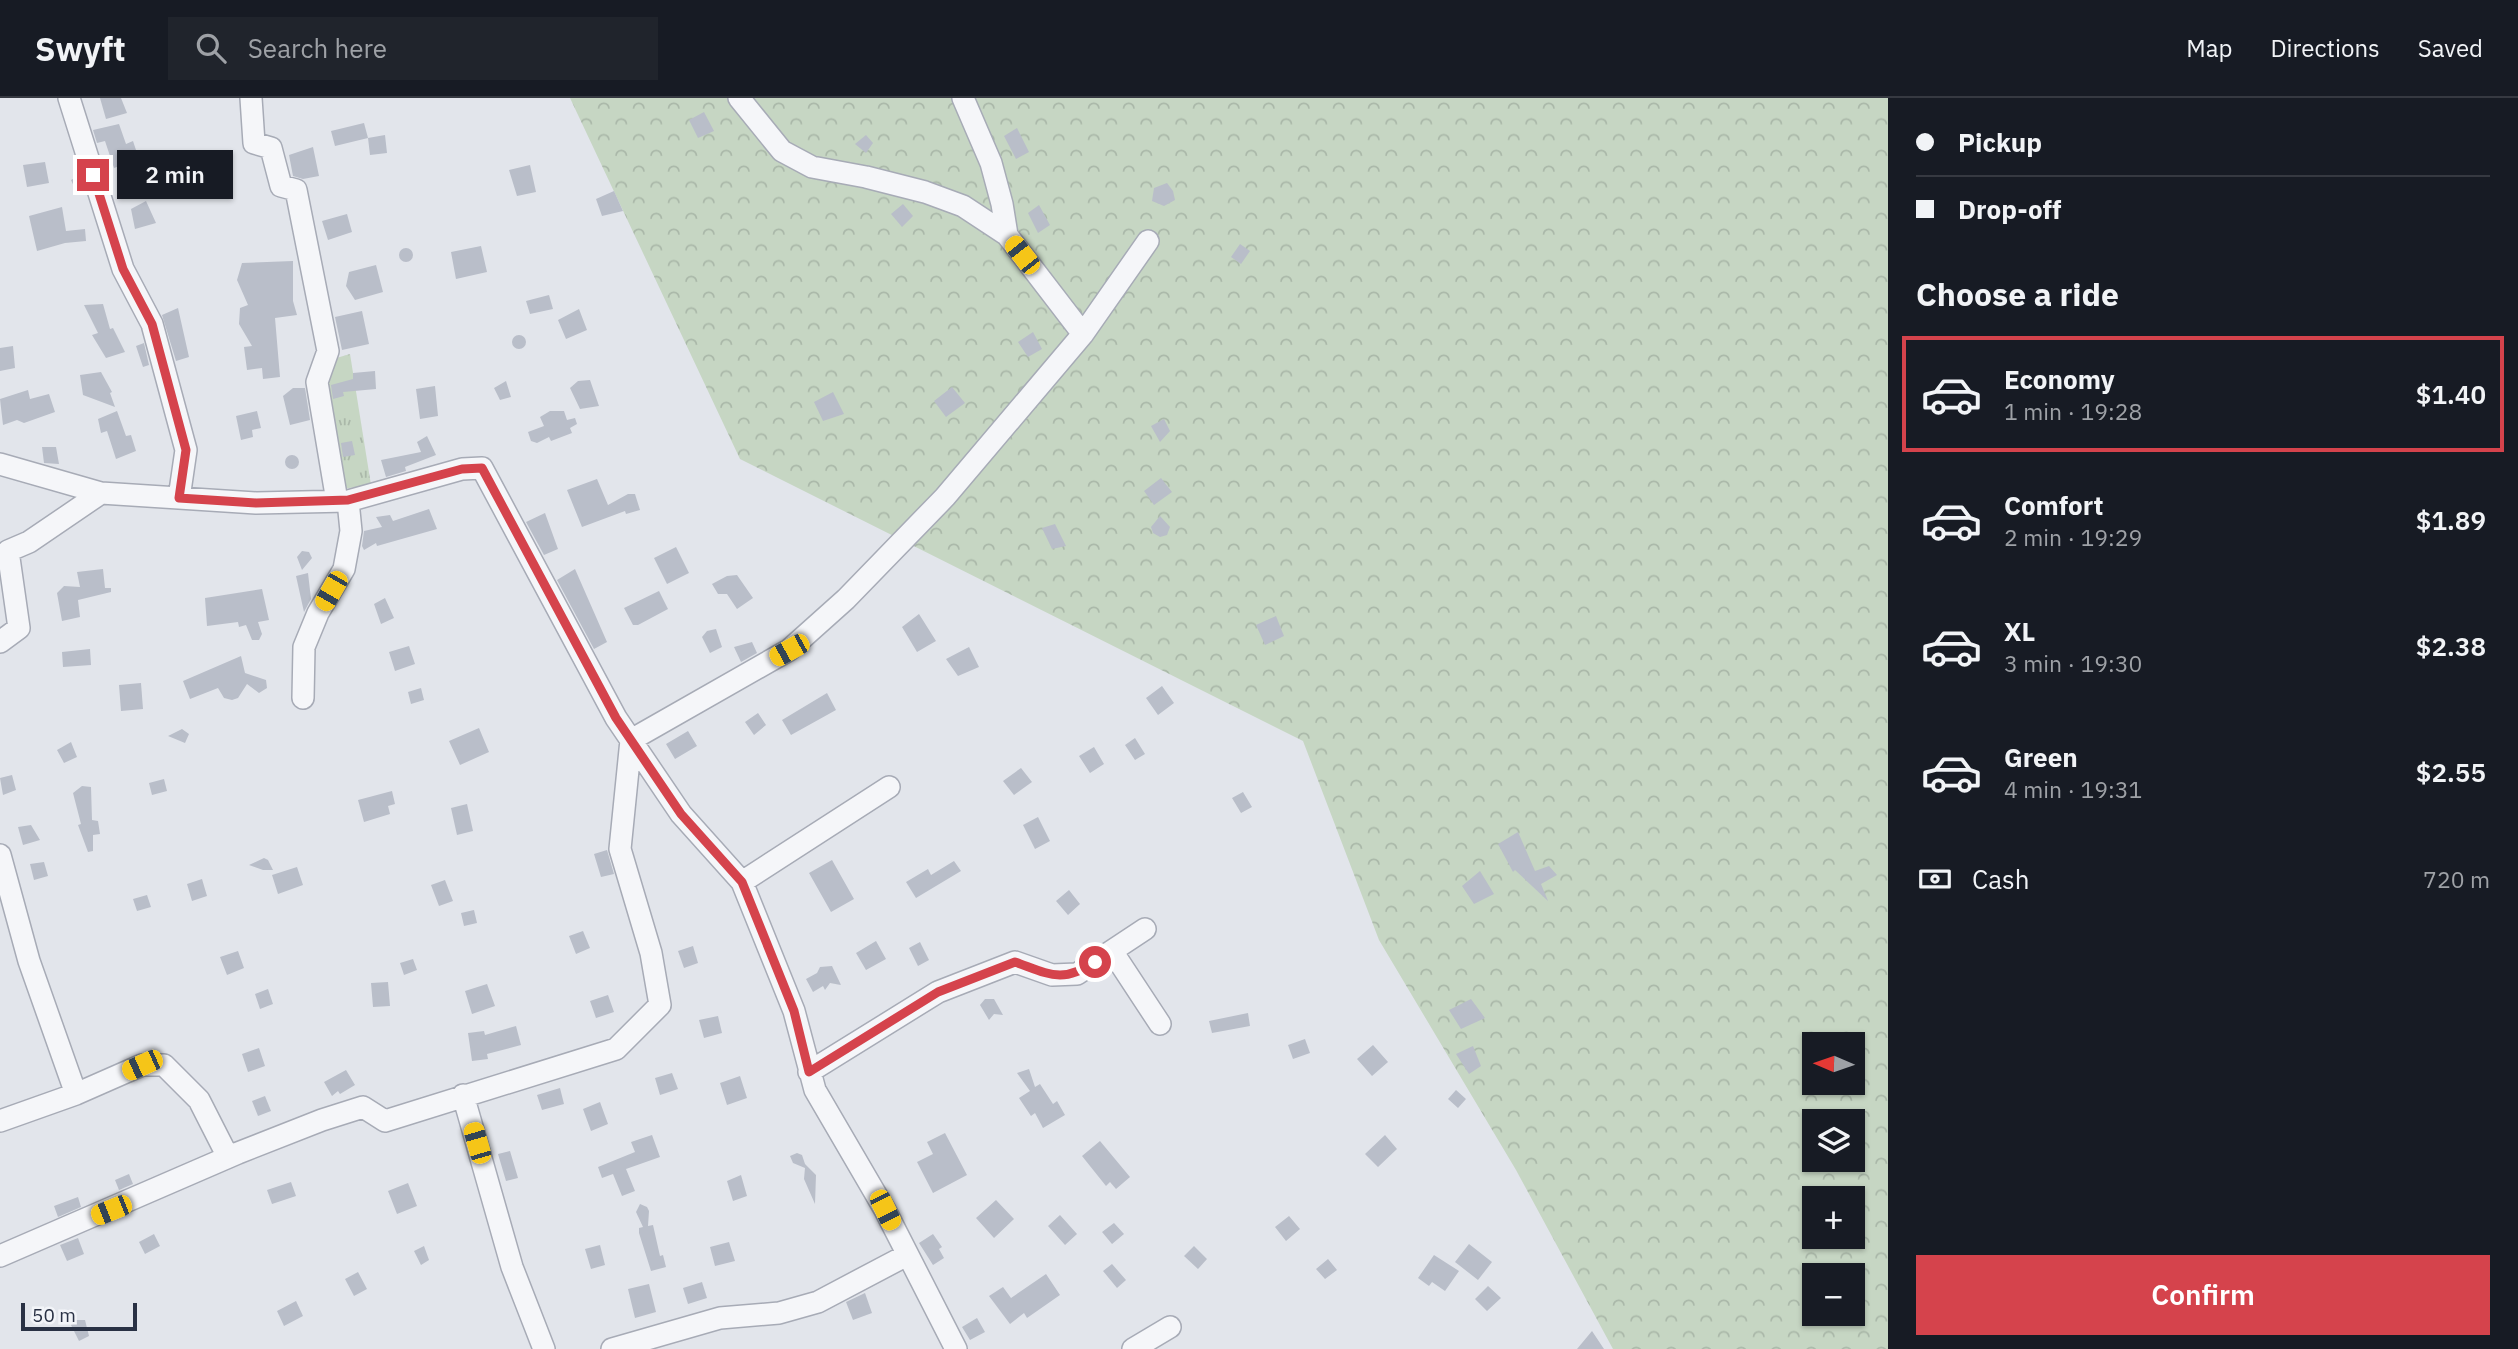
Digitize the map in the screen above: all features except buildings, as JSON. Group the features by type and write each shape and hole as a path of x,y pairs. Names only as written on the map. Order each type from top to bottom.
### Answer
{"street":[{"path":"69,98 123,269 152,324 186,450 179,498"},
{"path":"251,98 254,143 271,148 281,186 296,190 328,351 317,382 342,501 351,531 344,569 318,613 304,648 303,698"},
{"path":"739,98 782,151 812,167 925,191 963,206 1007,235 1083,334"},
{"path":"962,98 991,163 1007,235"},
{"path":"631,740 789,650 846,599 944,497 1083,334 1148,241"},
{"path":"0,464 101,493 256,503 342,501 462,469 482,468 616,718 681,814 742,882 794,1011 815,1090 885,1210 957,1349"},
{"path":"0,642 19,628 8,551 29,542 101,493"},
{"path":"0,1256 228,1157 363,1107 385,1121 616,1049 660,1005 651,953 620,849 631,740"},
{"path":"742,882 889,787"},
{"path":"0,855 29,961 76,1094"},
{"path":"809,1072 938,992 1015,962 1052,975 1077,974 1145,929"},
{"path":"1112,951 1160,1024"},
{"path":"0,1121 76,1094 142,1065 164,1065 199,1100 228,1157"},
{"path":"463,1095 512,1267 544,1349"},
{"path":"612,1349 720,1318 779,1314 818,1302 907,1255"},
{"path":"1133,1349 1170,1327"}],"green space":[{"path":"570,98 1888,98 1888,1349 1613,1349 1516,1170 1379,940 1303,741 740,459"},
{"path":"350,354 371,485 342,489 324,381 333,359"}],"route":[{"path":"93,175 123,269 152,324 186,450 179,498 256,503 348,500 462,469 482,468 616,718 681,814 742,882 794,1011 809,1072 938,992 1015,962 1052,975 1077,974 1095,962"}]}
